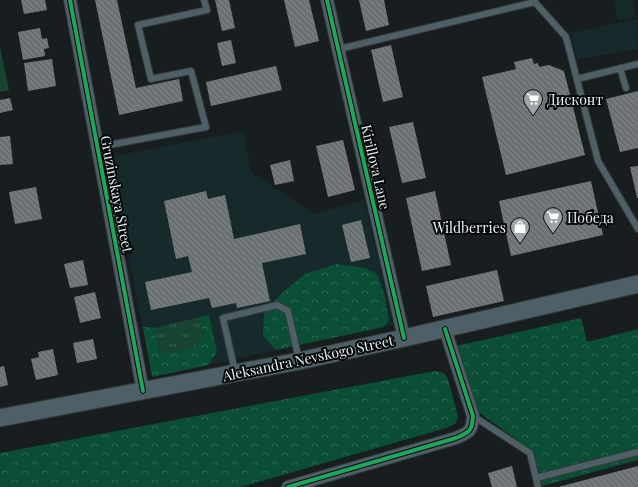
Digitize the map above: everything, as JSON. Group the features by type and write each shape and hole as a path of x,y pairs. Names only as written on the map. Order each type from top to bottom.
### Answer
{"main road":[{"name":"Aleksandra Nevskogo Street","path":"0,418 299,361 638,284"}],"street":[{"name":"Gruzinskaya Street","path":"70,0 143,391"},
{"name":"Kirillova Lane","path":"328,0 404,338"},
{"path":"288,487 456,438 467,433 472,427 473,416 445,329"}],"lane":[{"path":"98,147 206,127 191,71 151,79 138,25 207,10 204,0"},
{"path":"339,49 534,1 566,37 598,161 638,229"},
{"path":"576,79 638,64"},
{"path":"620,68 626,88"},
{"path":"235,373 223,318 277,305 288,311 299,361"},
{"path":"473,416 530,453 538,487"},
{"path":"536,478 638,452"}],"shaded area":[{"path":"614,0 633,0 636,17 618,20"},
{"path":"637,19 638,49 577,59 571,33"},
{"path":"243,131 251,172 314,214 364,200 393,325 152,377 110,157"}],"green space":[{"path":"0,47 9,90 0,92"},
{"path":"337,264 365,268 377,274 384,294 389,321 383,327 276,350 263,336 264,314 280,295 305,274"},
{"path":"209,315 217,352 208,365 152,377 143,327 155,328 160,354 195,347 204,336 200,317"},
{"path":"200,317 204,336 195,347 160,354 155,328"},
{"path":"581,318 587,342 638,329 638,460 542,486 534,452 477,411 456,346"},
{"path":"435,371 444,373 448,379 458,416 456,423 446,428 241,487 0,487 0,453"}],"building":[{"path":"21,0 45,0 47,10 24,14"},
{"path":"95,0 117,0 136,88 179,79 183,101 119,115"},
{"path":"215,0 229,0 235,28 222,31"},
{"path":"284,0 309,0 319,41 295,47"},
{"path":"359,0 384,0 389,25 366,31"},
{"path":"40,28 42,39 47,38 49,48 44,49 45,56 23,60 18,32"},
{"path":"231,40 236,63 222,66 217,43"},
{"path":"391,45 403,97 383,102 371,50"},
{"name":"Дисконт","path":"532,58 534,64 538,63 539,67 549,65 564,71 585,155 506,175 482,77 516,69 514,62"},
{"path":"52,59 56,86 28,91 24,63"},
{"path":"276,66 282,90 211,106 206,82"},
{"path":"638,91 638,148 620,152 606,99"},
{"path":"10,98 13,110 0,113 0,100"},
{"path":"413,122 426,178 402,183 389,127"},
{"path":"10,136 13,164 0,165 0,137"},
{"path":"343,140 355,190 328,197 316,146"},
{"path":"290,160 294,181 275,185 270,165"},
{"path":"638,166 638,198 637,198 630,167"},
{"path":"591,181 603,235 511,256 499,201"},
{"path":"36,187 42,219 15,224 9,192"},
{"path":"206,191 208,199 225,195 234,239 300,224 306,254 262,263 270,301 237,308 236,303 212,308 209,298 151,310 145,282 192,272 188,256 176,259 164,201"},
{"path":"435,191 451,265 422,271 406,198"},
{"path":"361,220 370,258 351,262 342,225"},
{"path":"83,260 88,285 70,288 64,264"},
{"path":"497,270 504,301 433,317 426,286"},
{"path":"95,292 101,318 80,323 74,297"},
{"path":"93,339 97,359 77,363 73,343"},
{"path":"53,349 58,375 36,380 31,359 39,357 38,352"},
{"path":"4,366 8,385 0,387 0,367"},
{"path":"512,466 517,487 492,487 488,473"},
{"path":"638,466 638,487 558,487"}],"cycle path":[{"path":"70,0 143,391"},
{"path":"327,0 404,338"},
{"path":"288,487 456,438 471,428 473,416 445,329"}],"place":[{"name":"Дисконт","path":"533,116"},
{"name":"Победа","path":"553,234"},
{"name":"Wildberries","path":"520,244"}]}
